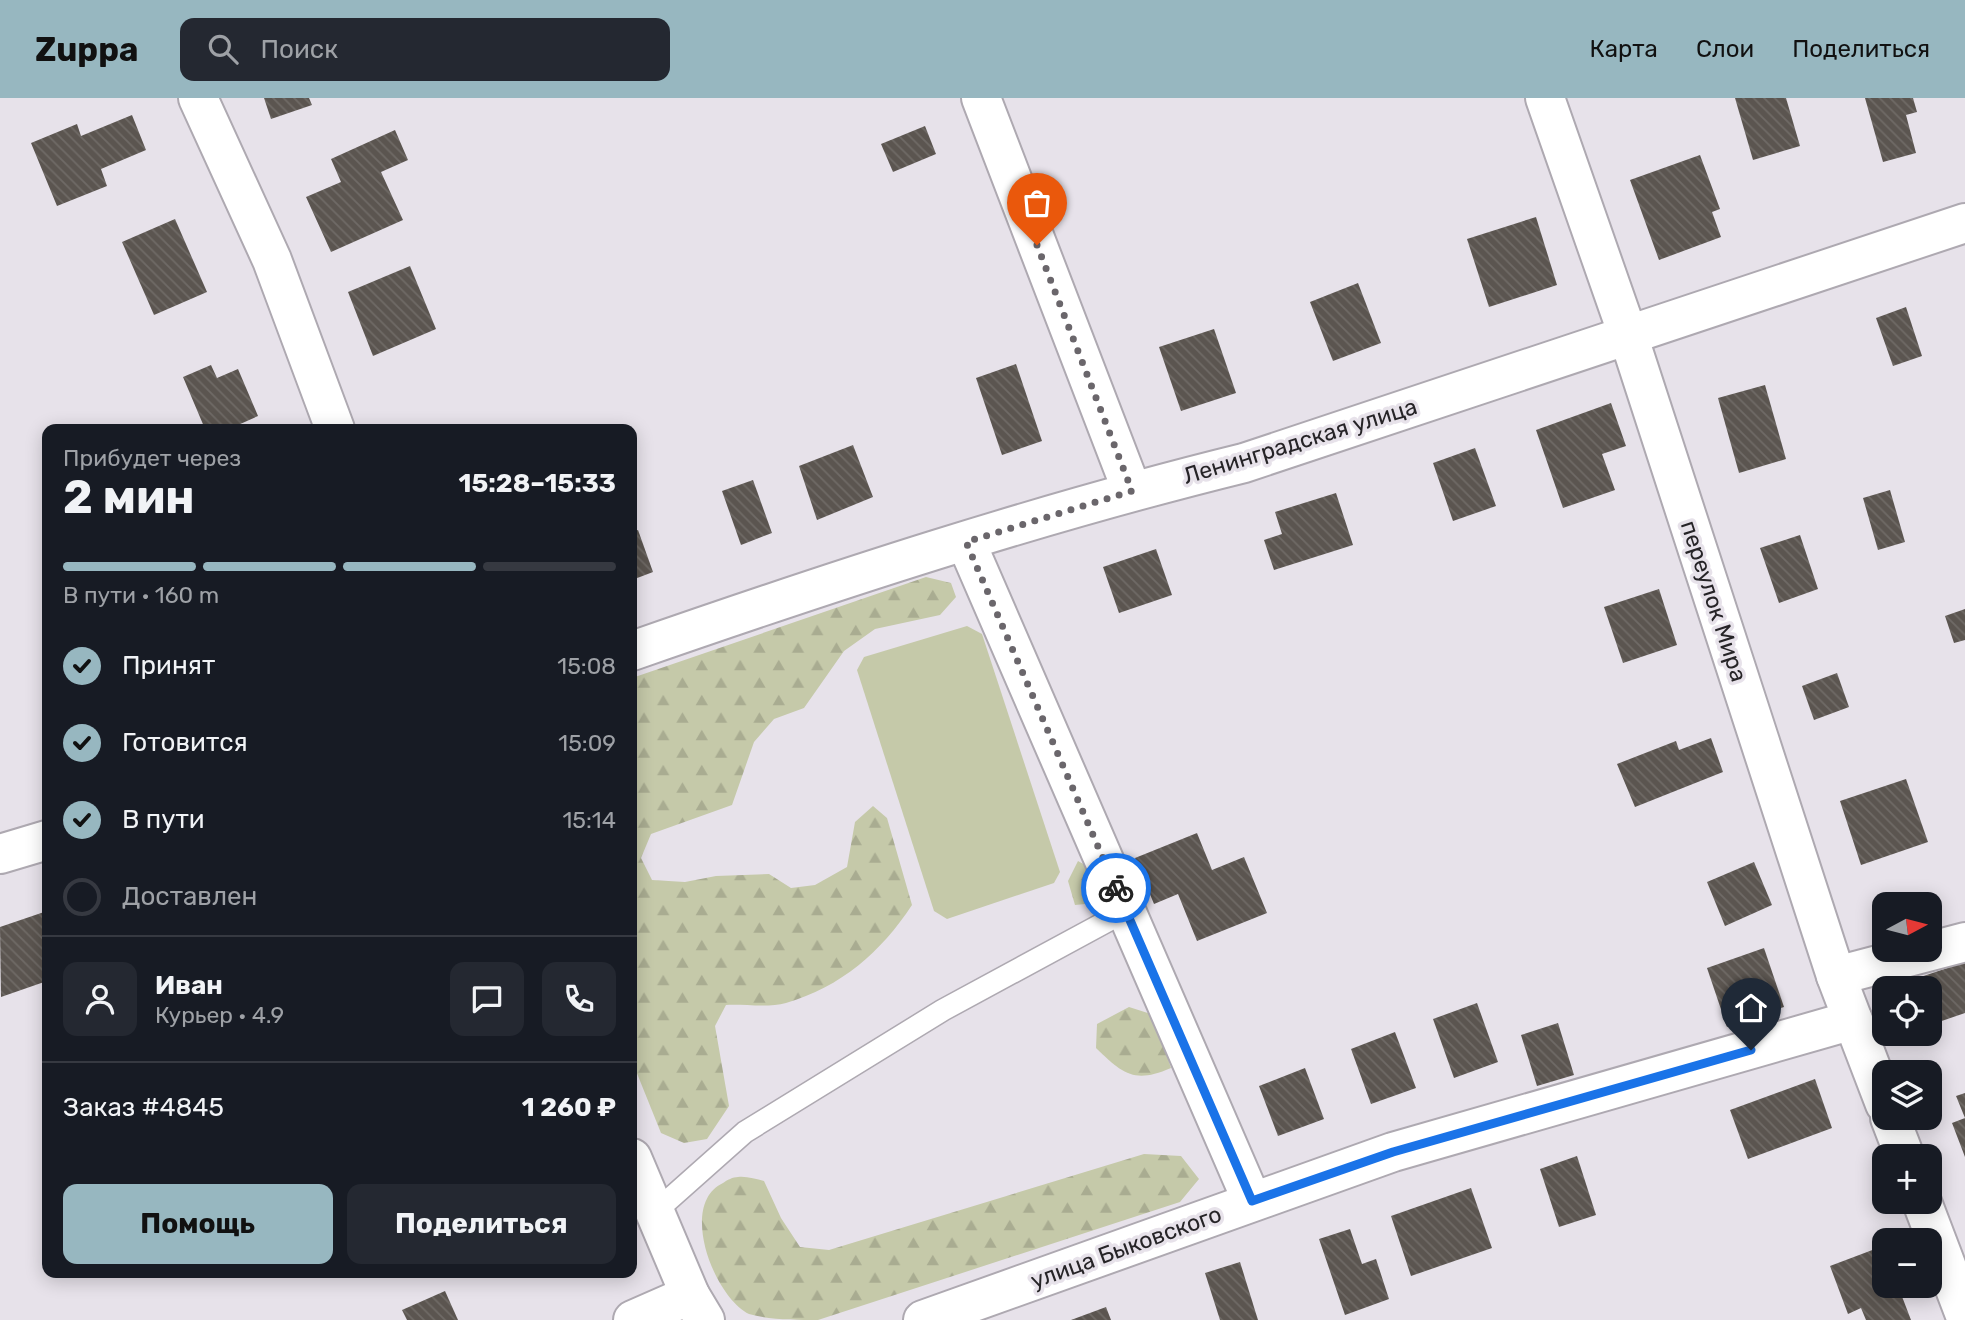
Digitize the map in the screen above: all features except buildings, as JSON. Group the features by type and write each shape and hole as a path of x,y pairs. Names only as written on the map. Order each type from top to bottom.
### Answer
{"street":[{"path":"198,98 272,260 333,424"},
{"path":"981,98 1132,491"},
{"name":"переулок Мира","path":"1545,98 1628,335 1836,976 1872,1070"},
{"name":"Ленинградская улица","path":"637,649 773,602 1132,491 1244,463 1965,223"},
{"path":"966,542 1252,1201"},
{"path":"0,854 42,841"},
{"path":"1836,976 1965,942"},
{"name":"улица Быковского","path":"923,1320 1393,1152 1853,1020"},
{"path":"633,1320 698,1308 637,1170"},
{"path":"1927,1214 1965,1315"}],"lane":[{"path":"655,1212 745,1132 943,1010 1126,911"}],"green space":[{"path":"926,577 951,583 956,597 940,615 875,629 844,651 804,708 774,719 754,742 732,805 651,834 641,858 652,880 685,882 716,876 769,874 791,888 815,885 847,867 855,822 873,806 887,818 912,905 873,952 858,966 825,988 786,1003 764,1006 726,1005 715,1026 729,1106 707,1139 684,1143 661,1133 637,1073 637,676"},
{"path":"967,626 982,634 1060,872 1054,883 947,919 934,911 857,670 864,657"},
{"path":"1078,861 1094,870 1106,902 1075,905 1068,881"},
{"path":"1129,1007 1154,1015 1171,1068 1147,1075 1130,1074 1096,1048 1097,1024"},
{"path":"1144,1154 1181,1156 1199,1179 1180,1202 818,1320 774,1319 749,1314 736,1304 724,1289 706,1250 702,1229 703,1210 710,1194 734,1178 748,1177 764,1181 781,1218 800,1247 829,1250"}],"way so far":[{"path":"1037,245 1132,491 966,542 1116,888"}],"route":[{"path":"1116,888 1252,1201 1393,1152 1751,1050"}]}
